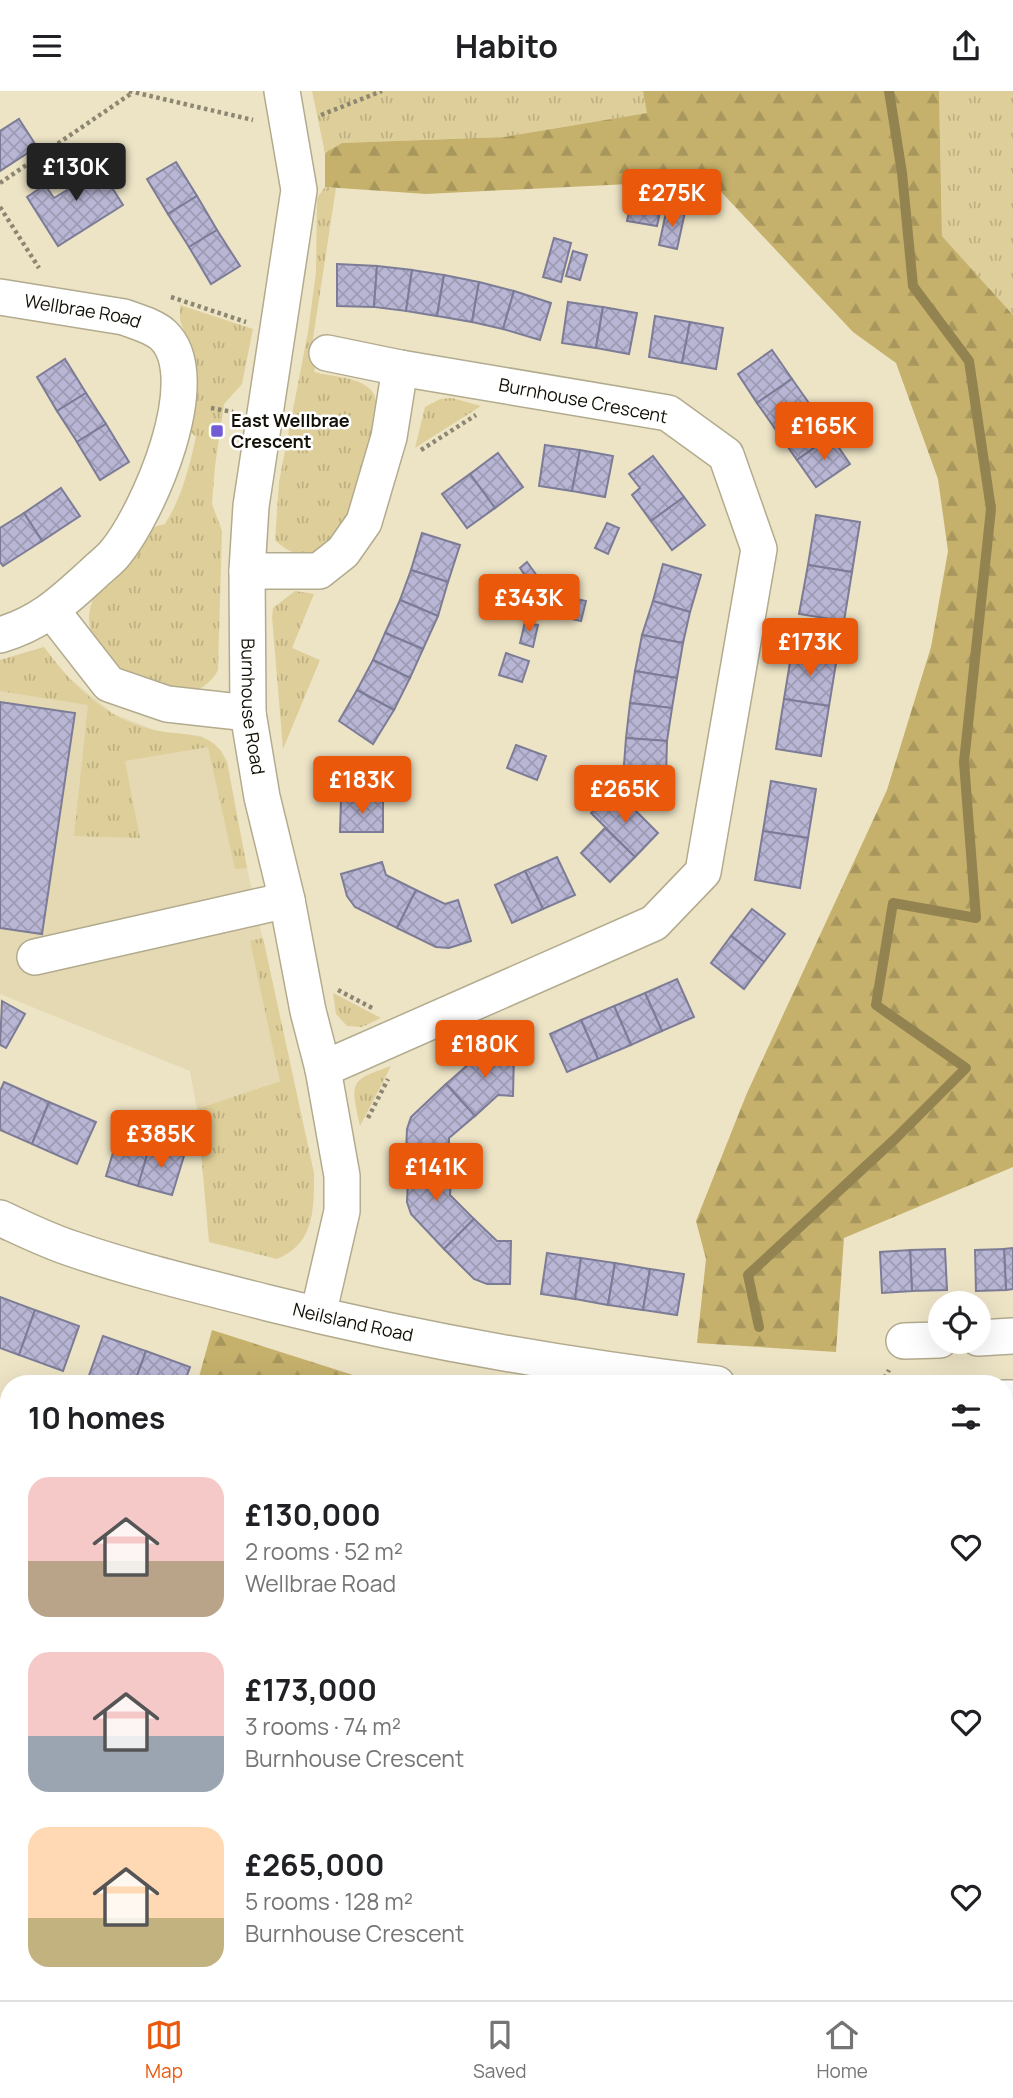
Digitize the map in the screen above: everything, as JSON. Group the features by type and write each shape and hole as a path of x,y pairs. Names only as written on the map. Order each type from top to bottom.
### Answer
{"street":[{"name":"Burnhouse Road","path":"282,91 299,190 251,506 247,571 248,713 262,797 323,1069 341,1169 342,1211 317,1315"},
{"name":"Wellbrae Road","path":"0,297 124,317 153,330"},
{"path":"0,635 16,630 52,611 116,552 152,491 179,403 180,371 176,355 153,330"},
{"name":"Burnhouse Crescent","path":"323,1069 654,923 703,872 759,549 726,455 668,414 327,353"},
{"path":"247,571 319,571 343,552 364,523 389,437 400,368"},
{"path":"52,611 109,684 167,704 248,713"},
{"path":"34,957 287,901"},
{"name":"Neilsland Road","path":"0,1218 72,1249 199,1285 317,1315 475,1349 568,1374"},
{"path":"991,1337 1013,1336"},
{"path":"904,1341 928,1340"}],"path":[{"path":"0,183 132,92 288,128 382,91"},
{"path":"0,207 63,307"},
{"path":"153,330 168,296 279,333"},
{"path":"376,478 517,388"},
{"path":"179,403 263,417"},
{"path":"300,970 413,1030"},
{"path":"365,1123 389,1077"}],"shaded area":[{"path":"44,647 63,673 114,714 157,731 201,736 221,750 227,762 247,868 293,1076 197,1109 190,1071 0,994 0,660"}],"green space":[{"path":"312,91 643,91 648,113 504,137 342,143 325,153"},
{"path":"643,91 939,91 942,236 1013,315 1013,1167 844,1238 836,1352 697,1343 706,1259 696,1221 747,1093 887,790 931,647 948,551 938,479 896,363 853,332 710,180 426,194 325,187 325,153 342,143 504,137 647,113"},
{"path":"939,91 1013,91 1013,315 942,236"},
{"path":"325,187 336,188 312,345 318,348 314,372 352,379 366,385 374,395 377,412 366,461 342,526 335,538 315,552 297,554 275,540 279,482 308,332 316,272 317,198"},
{"path":"180,305 253,329 242,384 224,404 215,466 212,504 222,531 218,670 202,687 184,693 143,682 110,660 98,646 91,630 89,612 96,594 150,528 165,524 188,471 196,437 186,427 197,367 180,320"},
{"path":"452,398 481,406 415,448 425,407 440,399"},
{"path":"295,591 314,594 292,648 320,660 283,749 272,617 273,608"},
{"path":"44,647 84,692 118,717 153,730 199,736 221,751 227,762 247,868 235,869 208,747 125,761 140,838 74,836 88,705 0,691 0,660"},
{"path":"263,938 314,1173 310,1224 299,1244 277,1259 209,1242 197,1109 280,1081 250,941"},
{"path":"333,993 381,1018 362,1027 347,1026 336,1014"},
{"path":"391,1066 360,1126 355,1100 356,1085 367,1076"},
{"path":"212,1330 353,1375 200,1375"}],"building":[{"path":"19,119 37,147 0,171 0,131"},
{"path":"92,156 123,205 58,246 27,197 45,185 54,198 80,182 71,168"},
{"path":"176,162 197,196 168,214 147,179"},
{"path":"633,192 663,198 657,226 627,221"},
{"path":"197,196 217,230 189,247 168,214"},
{"path":"667,208 685,212 677,249 659,245"},
{"path":"217,230 240,266 211,284 189,247"},
{"path":"554,238 571,243 561,282 543,277"},
{"path":"573,251 587,255 580,280 566,276"},
{"path":"337,264 377,266 374,307 337,306"},
{"path":"377,266 412,270 406,311 374,307"},
{"path":"412,270 444,275 437,316 406,311"},
{"path":"444,275 479,282 472,322 437,316"},
{"path":"479,282 514,291 503,329 472,322"},
{"path":"514,291 551,303 540,340 503,329"},
{"path":"568,302 603,307 596,348 562,343"},
{"path":"603,307 637,313 629,354 596,348"},
{"path":"655,316 690,322 682,363 649,357"},
{"path":"690,322 723,328 716,369 682,363"},
{"path":"772,350 792,379 757,403 738,374"},
{"path":"65,359 86,393 57,411 37,377"},
{"path":"792,379 811,406 776,430 757,403"},
{"path":"86,393 106,424 77,442 57,411"},
{"path":"811,406 831,436 797,460 776,430"},
{"path":"106,424 129,462 100,480 77,442"},
{"path":"831,436 850,464 816,487 797,460"},
{"path":"545,445 580,450 572,491 539,486"},
{"path":"580,450 613,456 605,497 572,491"},
{"path":"498,453 523,487 495,508 470,474"},
{"path":"653,456 684,497 651,521 632,495 640,488 629,474"},
{"path":"470,474 495,508 467,528 442,494"},
{"path":"61,488 80,516 42,541 24,513"},
{"path":"684,497 705,525 672,550 651,521"},
{"path":"24,513 42,541 3,566 0,562 0,528"},
{"path":"816,515 860,522 852,572 808,565"},
{"path":"607,523 619,528 608,554 595,548"},
{"path":"422,533 460,545 448,582 411,570"},
{"path":"527,562 540,580 532,586 520,568"},
{"path":"663,564 701,575 690,612 653,601"},
{"path":"808,565 852,572 844,621 799,614"},
{"path":"411,570 448,582 438,616 400,600"},
{"path":"488,598 506,604 501,619 483,612"},
{"path":"571,598 586,601 581,621 567,618"},
{"path":"400,600 438,616 423,649 385,633"},
{"path":"653,601 690,612 683,643 642,635"},
{"path":"525,622 538,625 533,647 520,643"},
{"path":"385,633 423,649 410,678 373,660"},
{"path":"642,635 683,643 677,678 635,671"},
{"path":"792,650 837,657 829,706 784,699"},
{"path":"506,653 529,661 522,682 499,675"},
{"path":"373,660 410,678 394,710 357,690"},
{"path":"635,671 677,678 672,708 630,703"},
{"path":"357,690 394,710 373,744 339,721"},
{"path":"784,699 829,706 821,756 776,749"},
{"path":"0,702 75,713 42,934 0,928"},
{"path":"630,703 672,708 667,741 626,738"},
{"path":"626,738 667,741 666,777 623,778"},
{"path":"516,745 546,756 537,780 507,768"},
{"path":"341,764 383,764 383,799 341,799"},
{"path":"771,781 816,789 808,838 763,831"},
{"path":"610,794 624,808 628,803 658,833 635,857 591,813"},
{"path":"341,799 383,799 383,832 340,832"},
{"path":"605,828 635,857 610,882 581,853"},
{"path":"763,831 808,838 800,888 755,880"},
{"path":"557,857 575,895 543,909 525,871"},
{"path":"382,862 386,875 416,890 397,928 355,907 347,896 341,874"},
{"path":"525,871 543,909 512,923 495,885"},
{"path":"416,890 445,904 458,900 471,941 449,948 436,947 397,928"},
{"path":"752,909 785,934 764,962 731,936"},
{"path":"731,936 764,962 744,989 711,963"},
{"path":"677,979 694,1017 662,1031 645,993"},
{"path":"645,993 662,1031 631,1045 614,1006"},
{"path":"2,1001 25,1014 6,1048 0,1045"},
{"path":"614,1006 631,1045 598,1059 581,1020"},
{"path":"581,1020 598,1059 567,1072 550,1034"},
{"path":"514,1052 513,1096 498,1095 475,1116 446,1084 479,1055"},
{"path":"4,1082 49,1102 32,1144 0,1130 0,1091"},
{"path":"446,1084 475,1116 449,1138 449,1152 406,1152 407,1129 411,1117"},
{"path":"49,1102 96,1122 77,1164 32,1144"},
{"path":"118,1136 150,1145 138,1186 106,1176"},
{"path":"150,1145 184,1156 172,1195 138,1186"},
{"path":"420,1152 438,1152 437,1180 451,1181 450,1195 474,1219 444,1249 411,1214 407,1202 408,1179 419,1180"},
{"path":"474,1219 497,1241 511,1241 510,1284 487,1284 474,1279 444,1249"},
{"path":"1013,1248 1013,1289 1006,1290 1004,1249"},
{"path":"945,1249 947,1290 912,1291 910,1250"},
{"path":"1004,1249 1006,1290 976,1291 975,1250"},
{"path":"910,1250 912,1291 882,1293 880,1252"},
{"path":"547,1253 581,1258 575,1299 541,1294"},
{"path":"581,1258 615,1263 608,1305 575,1299"},
{"path":"615,1263 650,1269 643,1310 608,1305"},
{"path":"650,1269 684,1274 677,1315 643,1310"},
{"path":"0,1297 35,1310 19,1355 0,1348"},
{"path":"35,1310 79,1326 63,1371 19,1355"},
{"path":"103,1336 146,1351 137,1375 89,1375"},
{"path":"146,1351 190,1367 187,1375 137,1375"}],"waterway":[{"path":"759,1327 748,1275 895,1139 966,1068 876,1005 893,903 976,918 964,762 991,509 969,361 913,286 902,173 889,91"}],"place":[{"name":"East Wellbrae Crescent","path":"217,431"}]}
